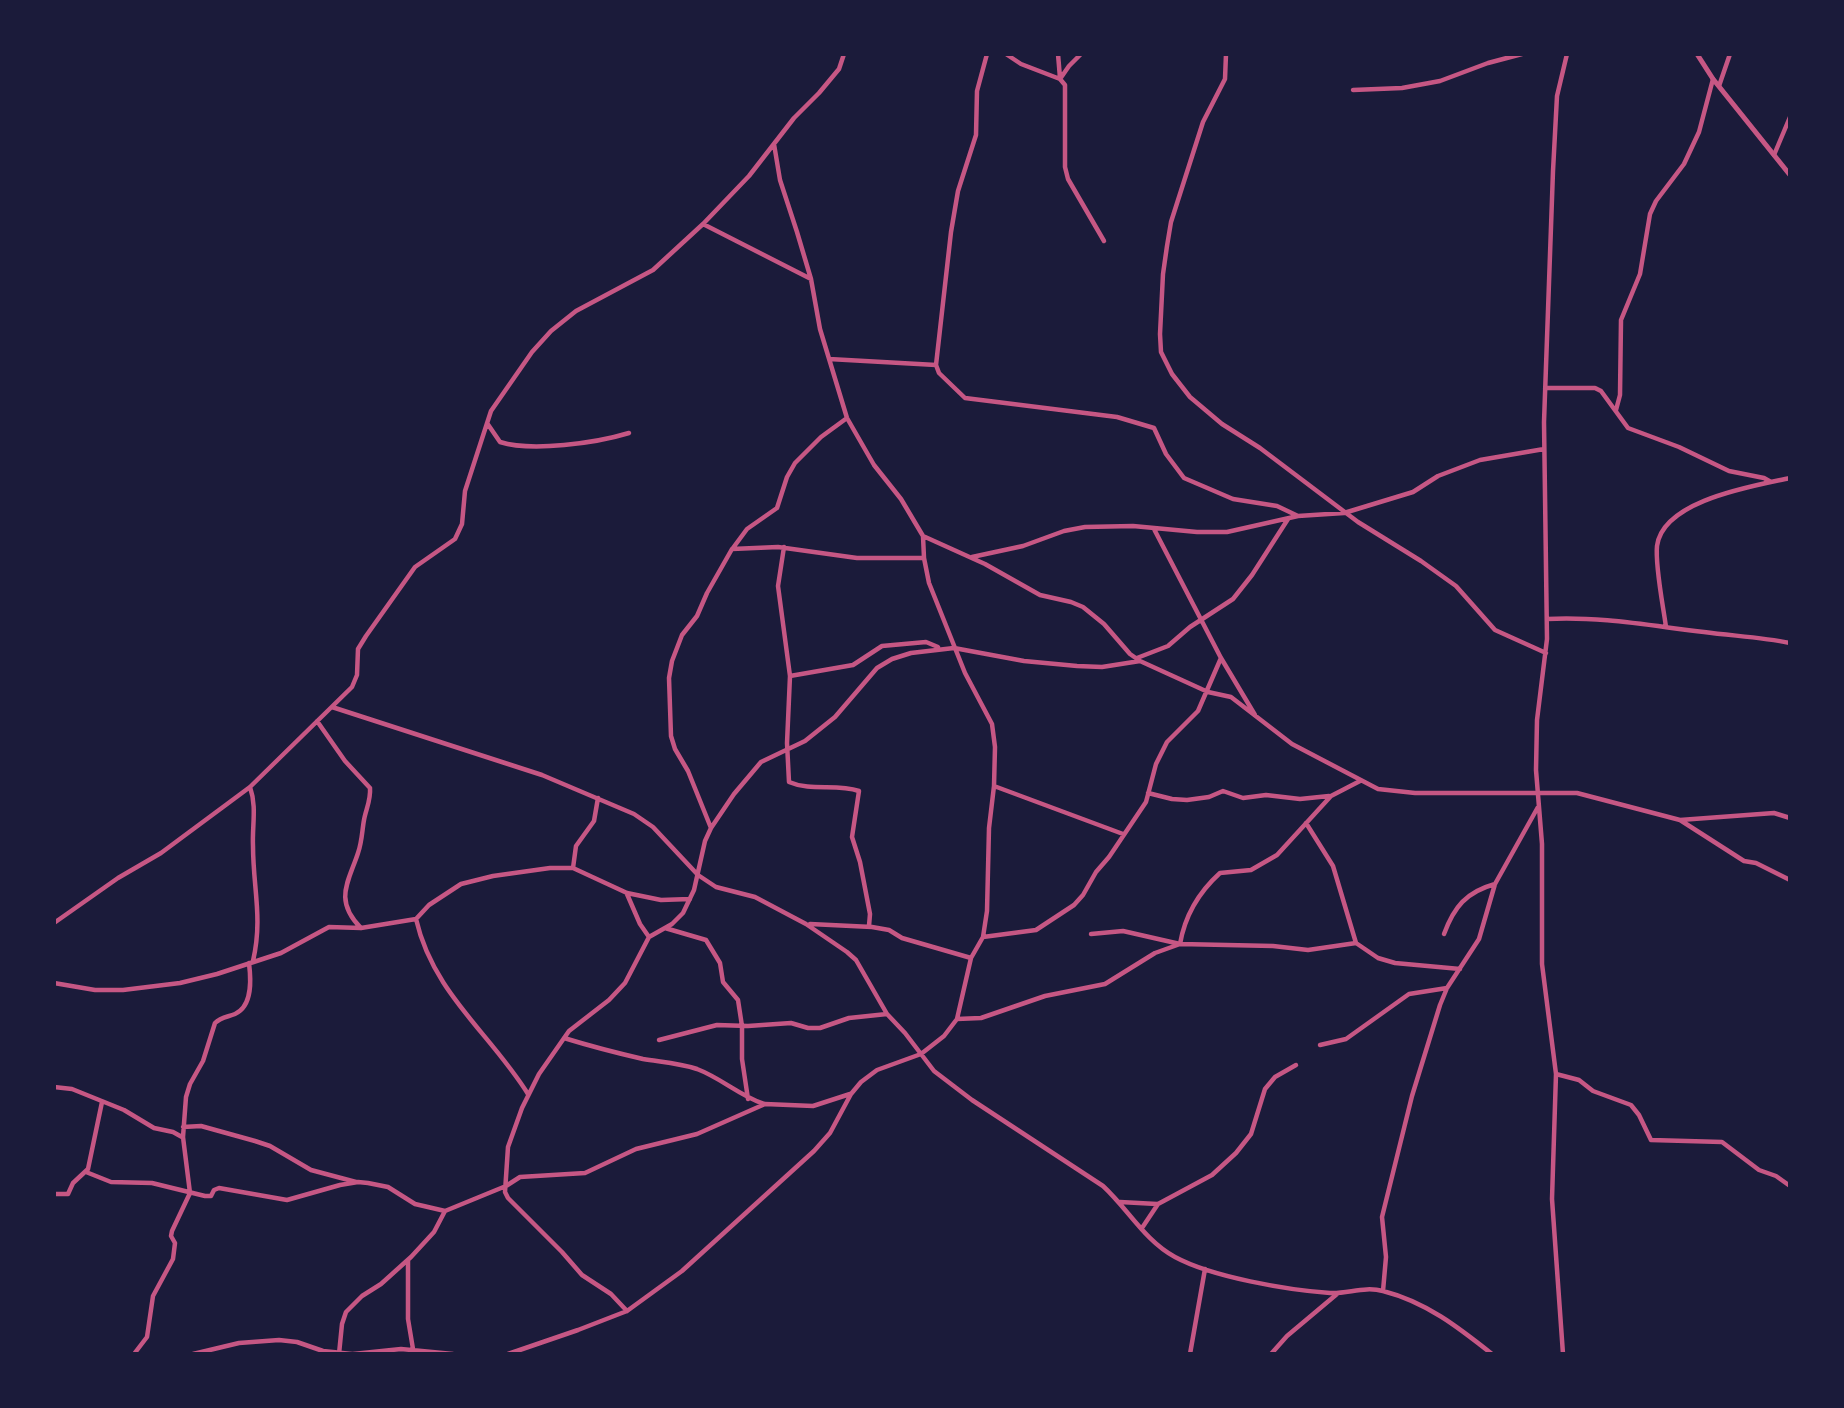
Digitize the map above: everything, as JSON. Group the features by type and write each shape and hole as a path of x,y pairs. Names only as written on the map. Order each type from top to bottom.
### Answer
{"street":[{"path":"54,923 124,874 161,853 250,787 355,681 360,646 415,567 455,539 459,533 465,491 487,422 509,382 551,331 576,311 653,270 703,224 749,176 794,118 839,69 844,54"},
{"path":"988,54 977,91 976,135 958,191 951,232 936,366 939,373 965,398 1117,417 1154,428 1166,454 1184,478 1233,499 1277,506 1298,516"},
{"path":"1006,54 1021,64 1060,79 1065,85 1065,167 1068,179 1104,241"},
{"path":"1058,54 1060,79"},
{"path":"1060,79 1082,54"},
{"path":"1226,54 1225,79 1203,122 1171,222 1163,274 1161,352 1181,387 1211,416 1260,448 1344,513 1456,586 1495,630 1546,653"},
{"path":"1353,90 1402,88 1440,81 1488,62 1522,54"},
{"path":"1563,1354 1552,1199 1556,1074 1542,964 1542,844 1536,793 1536,720 1546,653 1545,388 1556,104 1567,54"},
{"path":"1697,54 1713,79 1790,175"},
{"path":"1719,86 1730,54"},
{"path":"1616,410 1621,385 1621,320 1640,274 1650,214 1684,164 1694,143 1713,79"},
{"path":"1774,155 1790,117"},
{"path":"508,1354 578,1331 627,1311 682,1271 814,1151 830,1133 851,1094 861,1082 877,1070 921,1054 944,1037 957,1019 971,958 983,937 994,786 995,747 992,724 954,648 929,583 923,536 901,499 874,465 847,418 828,359 811,279 788,201 779,180 774,144"},
{"path":"703,224 811,279"},
{"path":"828,359 936,366"},
{"path":"1545,388 1595,388 1601,391 1628,428 1679,447 1728,471 1764,478 1771,482"},
{"path":"710,828 671,736 669,678 676,646 697,616 707,593 747,529 777,508 787,477 795,463 811,445 847,418"},
{"path":"487,422 500,442 515,445 586,443 629,433"},
{"path":"971,558 1085,527 1102,525 1227,532 1298,516 1344,513 1413,492 1438,476 1480,460 1544,449"},
{"path":"1666,627 1657,544 1667,526 1690,506 1710,497 1790,478"},
{"path":"627,1311 611,1294 582,1276 562,1252 515,1206 505,1192 508,1147 528,1094 564,1038 579,1021 618,991 649,937 683,913 698,875 710,828 754,767 805,741 835,717 877,668 911,653 954,648 1024,661 1102,667 1138,660 1168,646 1190,627 1233,600 1287,519"},
{"path":"1154,528 1221,658 1259,720"},
{"path":"923,536 1040,595 1083,607 1104,624 1138,660 1208,692 1231,697 1292,744 1361,781 1389,791 1415,793 1577,793 1680,820 1744,861 1766,867 1790,880"},
{"path":"733,549 784,547 865,558 924,558"},
{"path":"784,547 778,586 790,676 789,782 802,788 849,787 859,791 852,837 870,914 869,926"},
{"path":"1547,619 1618,621 1759,636 1790,643"},
{"path":"790,676 853,666 882,646 926,642 940,648"},
{"path":"983,937 1037,930 1074,905 1083,895 1096,872 1146,802 1156,764 1176,731 1198,711 1221,658"},
{"path":"331,707 496,759 634,814 653,827 698,875 716,887 755,897 807,924 856,960 887,1014 934,1071 972,1100 1103,1186 1120,1202 1131,1219 1160,1248 1173,1256 1205,1269 1301,1290 1338,1293 1365,1288 1383,1291 1440,1313 1492,1354"},
{"path":"317,722 345,761 370,789 361,842 345,891 351,913 361,928"},
{"path":"1180,944 1190,910 1214,879 1226,870 1251,870 1277,855 1331,796 1361,781"},
{"path":"994,786 1123,834"},
{"path":"134,1354 150,1328 153,1297 175,1252 172,1231 190,1193 183,1137 188,1091 203,1061 213,1025 220,1018 241,1011 250,992 251,962 259,936 253,850 255,814 250,787"},
{"path":"1149,793 1187,800 1209,797 1223,791 1243,798 1266,795 1300,799 1331,796"},
{"path":"573,868 576,846 594,821 598,798"},
{"path":"1383,1291 1386,1257 1382,1217 1412,1096 1447,988 1479,939 1495,884 1538,807"},
{"path":"1680,820 1774,813 1790,818"},
{"path":"1306,823 1334,866 1356,943 1378,958 1395,963 1460,969"},
{"path":"54,983 94,990 133,990 180,983 284,951 329,927 361,928 416,919 434,901 461,884 493,876 551,868 573,868 627,893 660,900 690,899"},
{"path":"1444,934 1450,917 1464,898 1495,884"},
{"path":"627,893 640,924 649,937"},
{"path":"416,919 427,950 448,991 511,1067 528,1094"},
{"path":"807,924 869,926 889,930 902,938 971,958"},
{"path":"665,928 707,942 720,963 723,982 737,997 748,1099"},
{"path":"1090,934 1123,931 1180,944 1258,945 1308,950 1356,943"},
{"path":"957,1019 981,1018 1020,1007 1045,996 1105,984 1155,953 1180,944"},
{"path":"1320,1045 1336,1043 1357,1032 1409,994 1447,988"},
{"path":"659,1040 717,1025 791,1023 820,1028 849,1018 887,1014"},
{"path":"564,1038 697,1069 748,1099 765,1104 813,1106 851,1094"},
{"path":"1142,1228 1158,1204 1212,1175 1236,1153 1251,1134 1265,1089 1275,1077 1296,1065"},
{"path":"1556,1074 1579,1080 1593,1091 1630,1105 1639,1115 1651,1140 1722,1142 1759,1170 1776,1176 1790,1186"},
{"path":"54,1087 72,1089 124,1110 150,1126 183,1137"},
{"path":"54,1194 68,1194 76,1180 86,1172 102,1102"},
{"path":"183,1127 201,1126 255,1141 270,1146 311,1171 388,1187 415,1204 445,1211 506,1186 523,1176 573,1175 595,1169 636,1149 697,1134 765,1104"},
{"path":"86,1172 111,1182 152,1184 209,1196 219,1188 287,1200 358,1182"},
{"path":"1120,1202 1158,1204"},
{"path":"339,1353 342,1324 351,1306 381,1284 428,1239 445,1211"},
{"path":"408,1259 408,1319 413,1349"},
{"path":"1190,1354 1205,1269"},
{"path":"1271,1354 1287,1336 1338,1293"},
{"path":"193,1354 239,1343 279,1340 339,1353 413,1349 453,1354"}]}
